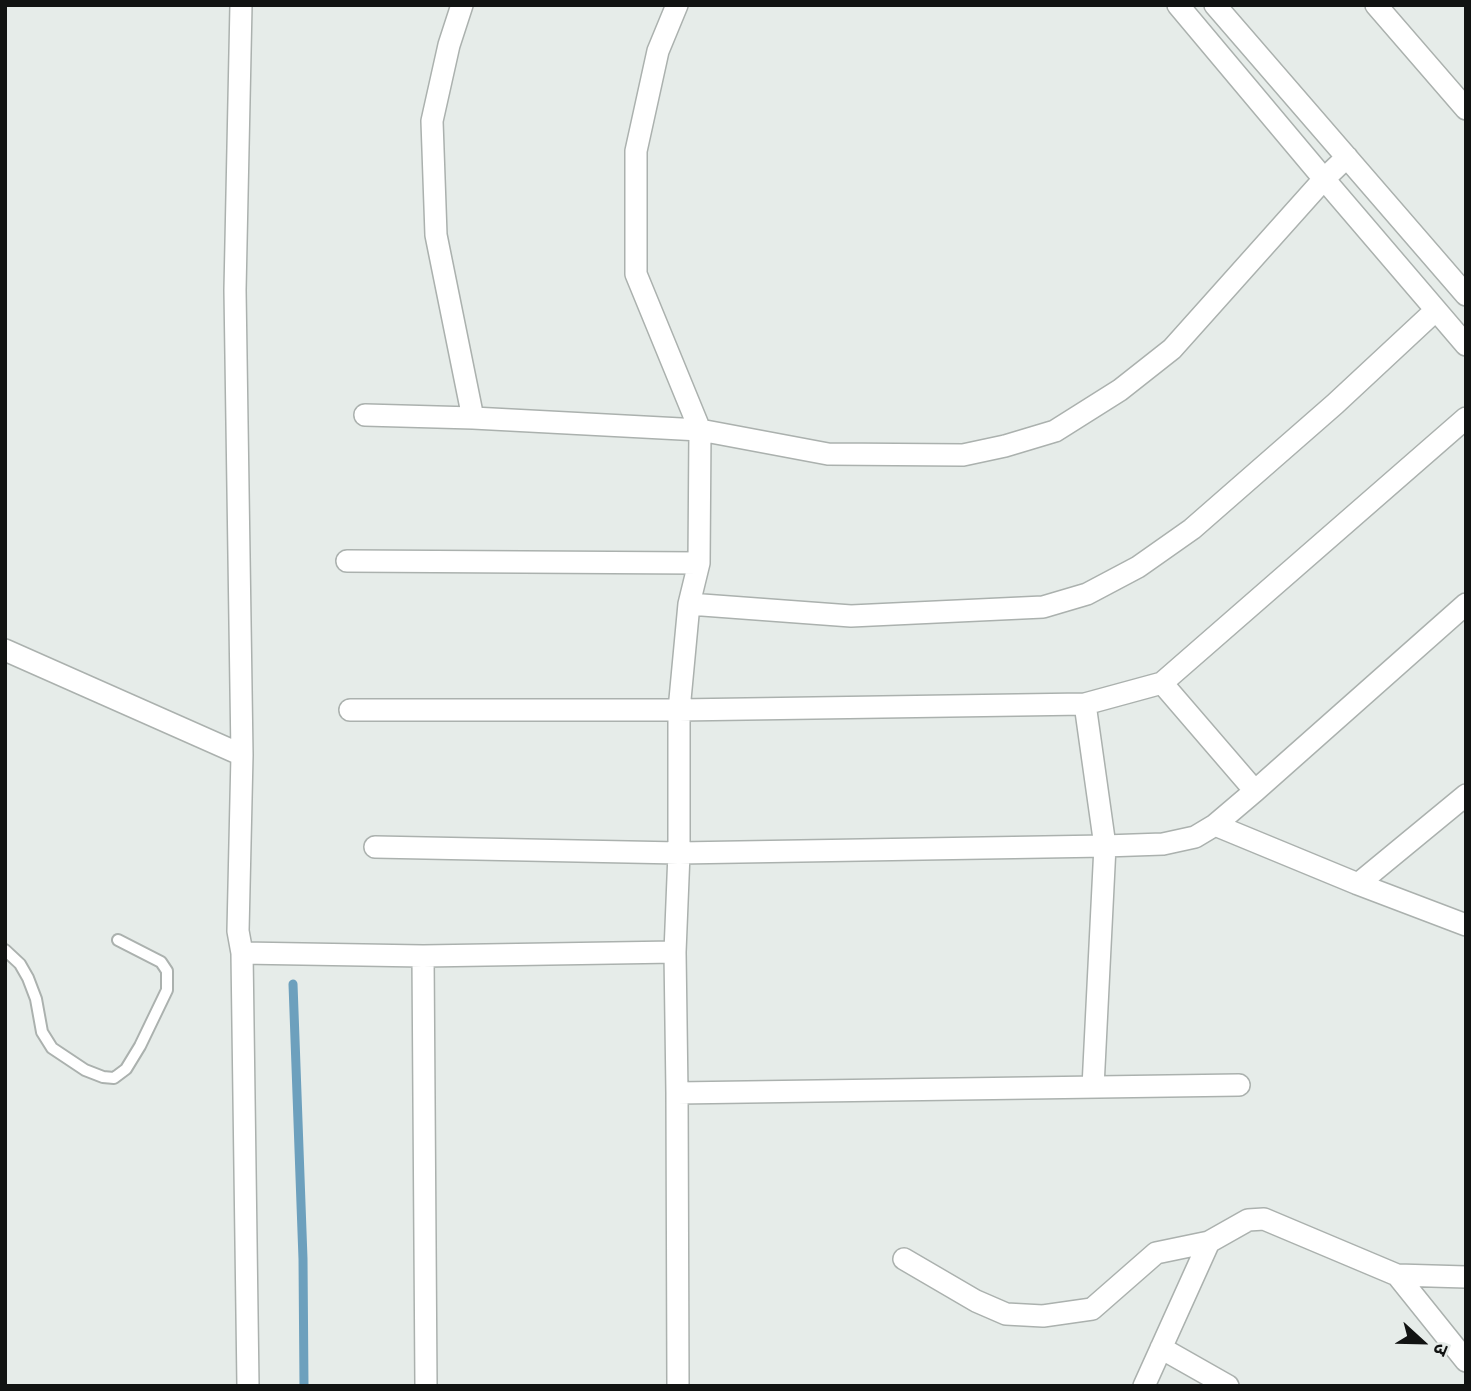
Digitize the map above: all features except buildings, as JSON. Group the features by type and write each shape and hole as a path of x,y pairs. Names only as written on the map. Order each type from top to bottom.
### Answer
{"street":[{"path":"241,5 235,290 242,755 238,931 242,953 248,1386"},
{"path":"463,5 449,45 432,121 436,235 473,418"},
{"path":"677,5 658,51 636,151 636,274 700,430 699,563 689,604 679,710 675,952 678,1386"},
{"path":"1178,5 1466,345"},
{"path":"1215,5 1466,295"},
{"path":"1376,5 1466,109"},
{"path":"365,415 700,430 828,454 963,455 1004,446 1055,431 1120,390 1172,349 1324,179 1348,158"},
{"path":"689,604 851,616 1043,607 1087,594 1138,567 1192,529 1335,404 1436,310"},
{"path":"350,710 679,710 1085,704 1162,683 1466,418"},
{"path":"348,561 699,563"},
{"path":"374,847 678,853 1105,846 1163,844 1195,837 1215,825 1255,791 1466,604"},
{"path":"5,650 242,755"},
{"path":"1162,683 1255,791"},
{"path":"1085,704 1105,846 1093,1087"},
{"path":"1359,884 1466,795"},
{"path":"1215,825 1466,925"},
{"path":"242,953 424,956 675,952"},
{"path":"424,956 426,1386"},
{"path":"677,1093 1238,1086"},
{"path":"904,1259 976,1301 1006,1314 1042,1316 1092,1308 1156,1253 1209,1242 1248,1220 1264,1219 1397,1275 1466,1277"},
{"path":"1144,1386 1209,1242"},
{"path":"1397,1275 1466,1361"},
{"path":"1161,1348 1228,1386"}],"lane":[{"path":"5,950 20,964 28,978 36,999 42,1032 52,1048 85,1070 114,1078 126,1069 141,1046 167,990 167,971 161,962 118,940"}],"waterway":[{"path":"293,984 303,1259 304,1386"}]}
